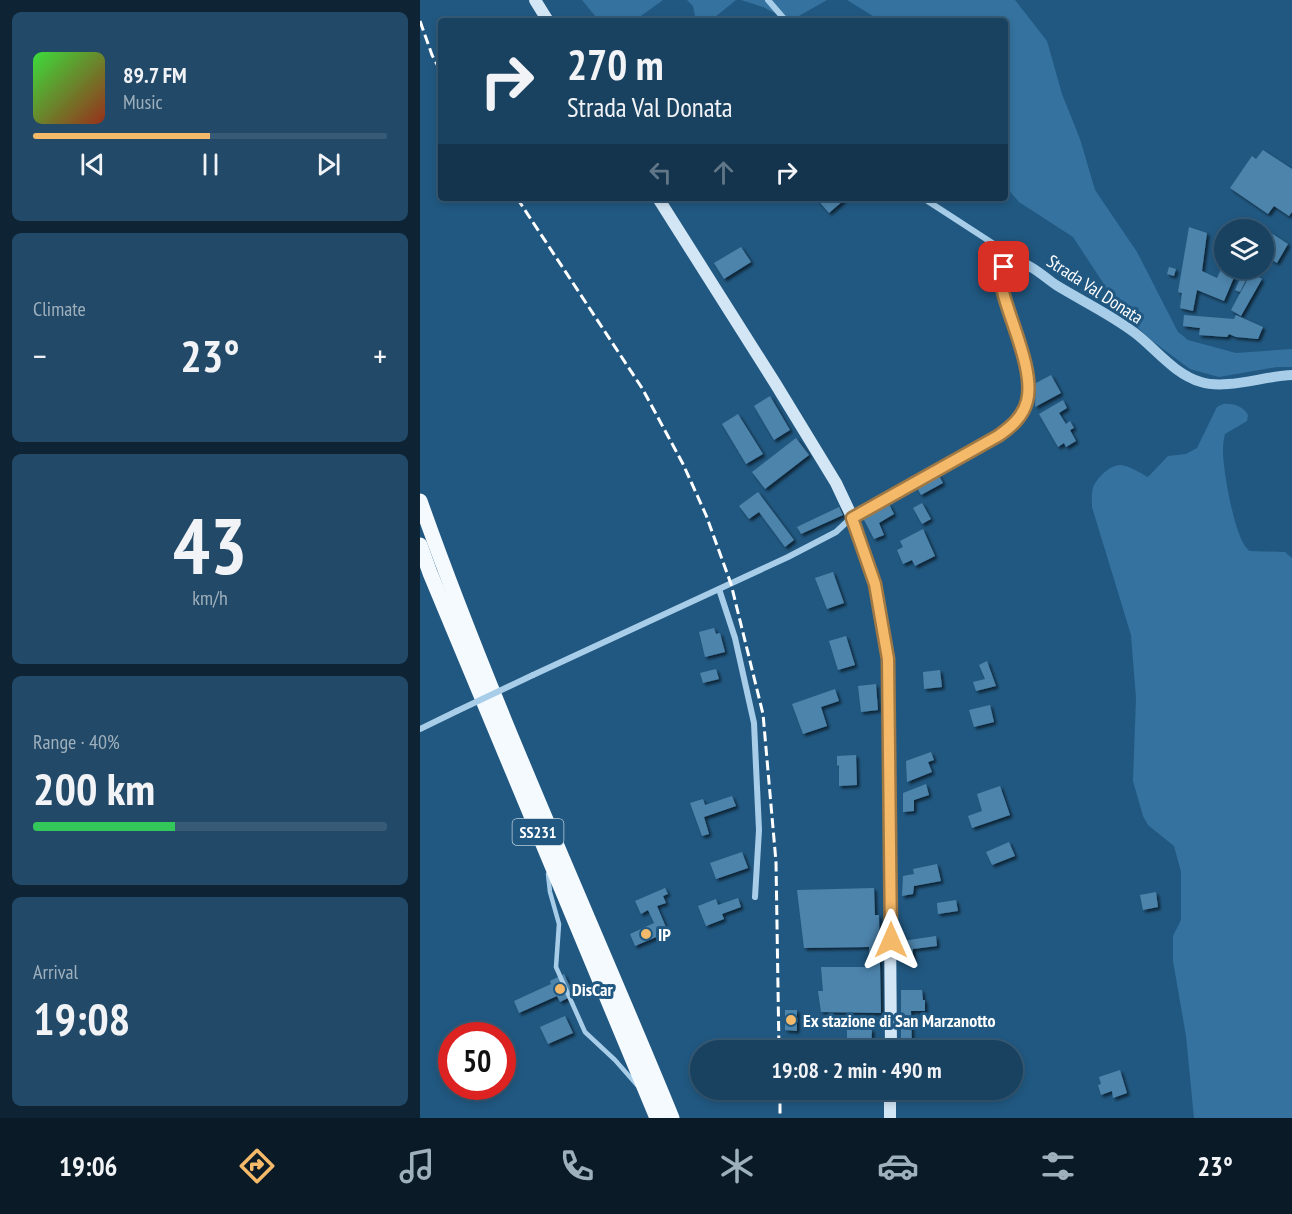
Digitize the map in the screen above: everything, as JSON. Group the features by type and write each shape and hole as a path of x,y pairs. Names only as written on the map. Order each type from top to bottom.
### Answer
{"highway":[{"name":"SS231","path":"420,501 444,569 523,765 672,1118"},
{"name":"SS231","path":"420,545 434,584 657,1118"}],"main road":[{"path":"535,0 546,18"},
{"path":"660,201 836,483 852,518 875,584 888,659 891,1040"},
{"path":"890,1100 890,1118"}],"street":[{"path":"768,0 783,18"},
{"path":"420,729 788,558 836,532 852,518 1011,427 1027,402 1029,382 1001,281 1004,267 1012,261 1000,248 928,201"},
{"name":"Strada Val Donata","path":"1012,261 1023,263 1112,317 1137,334 1182,374 1201,382 1223,384 1292,375"},
{"path":"719,589 735,638 754,723 759,830 755,897"}],"lane":[{"path":"545,850 550,892 559,924 556,967 585,1032 615,1060 651,1101"},
{"path":"803,1020 891,1021"}],"shaded area":[{"path":"582,0 663,0 638,18 596,17"},
{"path":"687,0 736,0 714,18 695,18 693,6"},
{"path":"741,0 827,0 795,18 784,18 763,7"},
{"path":"847,0 1015,0 1047,41 1062,94 1080,139 1095,190 1137,252 1178,332 1188,340 1236,353 1292,349 1292,367 1277,367 1219,377 1190,369 1151,340 1123,313 1073,237 1019,202 1008,189 1008,18 876,18"},
{"path":"1223,404 1237,406 1248,415 1247,421 1225,434 1223,444 1227,486 1239,534 1250,551 1285,552 1292,558 1292,1118 1194,1118 1186,1036 1173,961 1173,936 1181,920 1181,872 1174,846 1148,825 1143,816 1133,781 1136,698 1131,635 1092,507 1093,488 1108,469 1121,465 1148,477 1168,456 1186,454 1197,448 1217,407"}],"building":[{"path":"1263,150 1292,169 1292,212 1289,216 1274,206 1268,214 1230,188 1252,156 1256,159"},
{"path":"819,201 843,201 829,213"},
{"path":"1189,227 1207,233 1202,271 1214,277 1214,279 1233,279 1224,301 1197,290 1193,311 1180,308 1182,293 1178,292"},
{"path":"1274,235 1288,244 1277,263 1274,261"},
{"path":"741,247 751,262 724,279 714,263"},
{"path":"1169,267 1176,269 1174,276 1167,274"},
{"path":"1240,279 1246,280 1240,292 1235,290"},
{"path":"1248,279 1262,279 1241,316 1231,310"},
{"path":"1184,315 1234,319 1236,315 1263,327 1258,339 1229,334 1227,337 1199,335 1200,328 1183,326"},
{"path":"1051,375 1061,393 1035,407 1036,383"},
{"path":"770,396 790,430 774,440 754,406"},
{"path":"1063,400 1067,408 1059,413 1066,424 1070,421 1074,428 1070,430 1076,441 1066,447 1064,443 1058,447 1039,414"},
{"path":"738,414 763,454 746,464 722,424"},
{"path":"796,438 809,455 765,489 752,472"},
{"path":"938,474 943,483 921,495 916,486"},
{"path":"758,492 794,540 785,547 759,512 749,519 739,506"},
{"path":"922,503 931,519 922,524 913,508"},
{"path":"889,504 894,514 879,523 884,535 874,539 863,518"},
{"path":"839,507 843,515 801,534 797,527"},
{"path":"923,529 935,556 915,566 912,560 903,564 897,550 903,547 900,541"},
{"path":"833,572 844,603 827,609 815,578"},
{"path":"714,628 716,634 720,633 725,652 705,657 699,632"},
{"path":"846,636 855,665 838,670 829,641"},
{"path":"987,661 996,686 976,691 973,682 985,679 979,665"},
{"path":"716,669 719,679 703,683 700,673"},
{"path":"940,670 942,687 924,689 923,672"},
{"path":"876,684 878,710 861,712 858,686"},
{"path":"835,689 839,701 821,707 827,726 803,734 792,704"},
{"path":"990,705 994,722 974,727 969,710"},
{"path":"931,752 934,760 928,762 932,772 907,782 906,761"},
{"path":"856,755 857,785 839,786 837,756"},
{"path":"926,784 929,795 914,800 914,811 903,812 903,793"},
{"path":"1000,786 1010,815 972,828 968,816 982,811 977,794"},
{"path":"732,796 736,806 704,817 709,834 702,836 690,803 703,799 705,805"},
{"path":"1009,842 1015,856 992,865 986,852"},
{"path":"742,852 748,868 716,879 710,863"},
{"path":"937,864 941,881 914,886 913,894 902,896 903,876 914,874 913,869"},
{"path":"665,888 668,894 663,896 666,903 657,906 668,932 635,946 630,934 654,923 648,910 641,914 635,901"},
{"path":"874,888 875,915 879,915 881,1013 821,1012 818,991 823,991 821,967 869,967 869,947 804,948 797,890"},
{"path":"1156,892 1158,907 1143,910 1140,895"},
{"path":"738,898 741,907 722,914 724,919 706,926 698,906 716,899 718,905"},
{"path":"956,900 958,911 938,914 937,903"},
{"path":"936,936 937,946 913,949 913,960 901,960 902,941"},
{"path":"564,974 574,995 560,1002 557,996 519,1013 514,1001 551,984 550,981"},
{"path":"901,990 922,990 925,1011 911,1011 912,1040 901,1040"},
{"name":"Ex stazione di San Marzanotto","path":"785,1010 797,1010 797,1031 785,1030"},
{"path":"565,1016 573,1033 548,1044 540,1027"},
{"path":"847,1029 872,1029 871,1040 847,1040"},
{"path":"1120,1070 1127,1093 1113,1098 1112,1091 1101,1095 1098,1085 1101,1084 1099,1077"}],"railway":[{"path":"420,21 438,66"},
{"path":"519,201 642,388 683,464 706,515 731,584 763,714 776,862 779,1040"},
{"path":"780,1100 780,1118"}],"place":[{"name":"IP","path":"646,934"},
{"name":"DisCar","path":"560,989"},
{"name":"Ex stazione di San Marzanotto","path":"791,1020"}],"route":[{"path":"891,940 888,659 875,584 852,518 998,436 1011,427 1020,416 1027,402 1029,382 1002,288 1004,267"}]}
